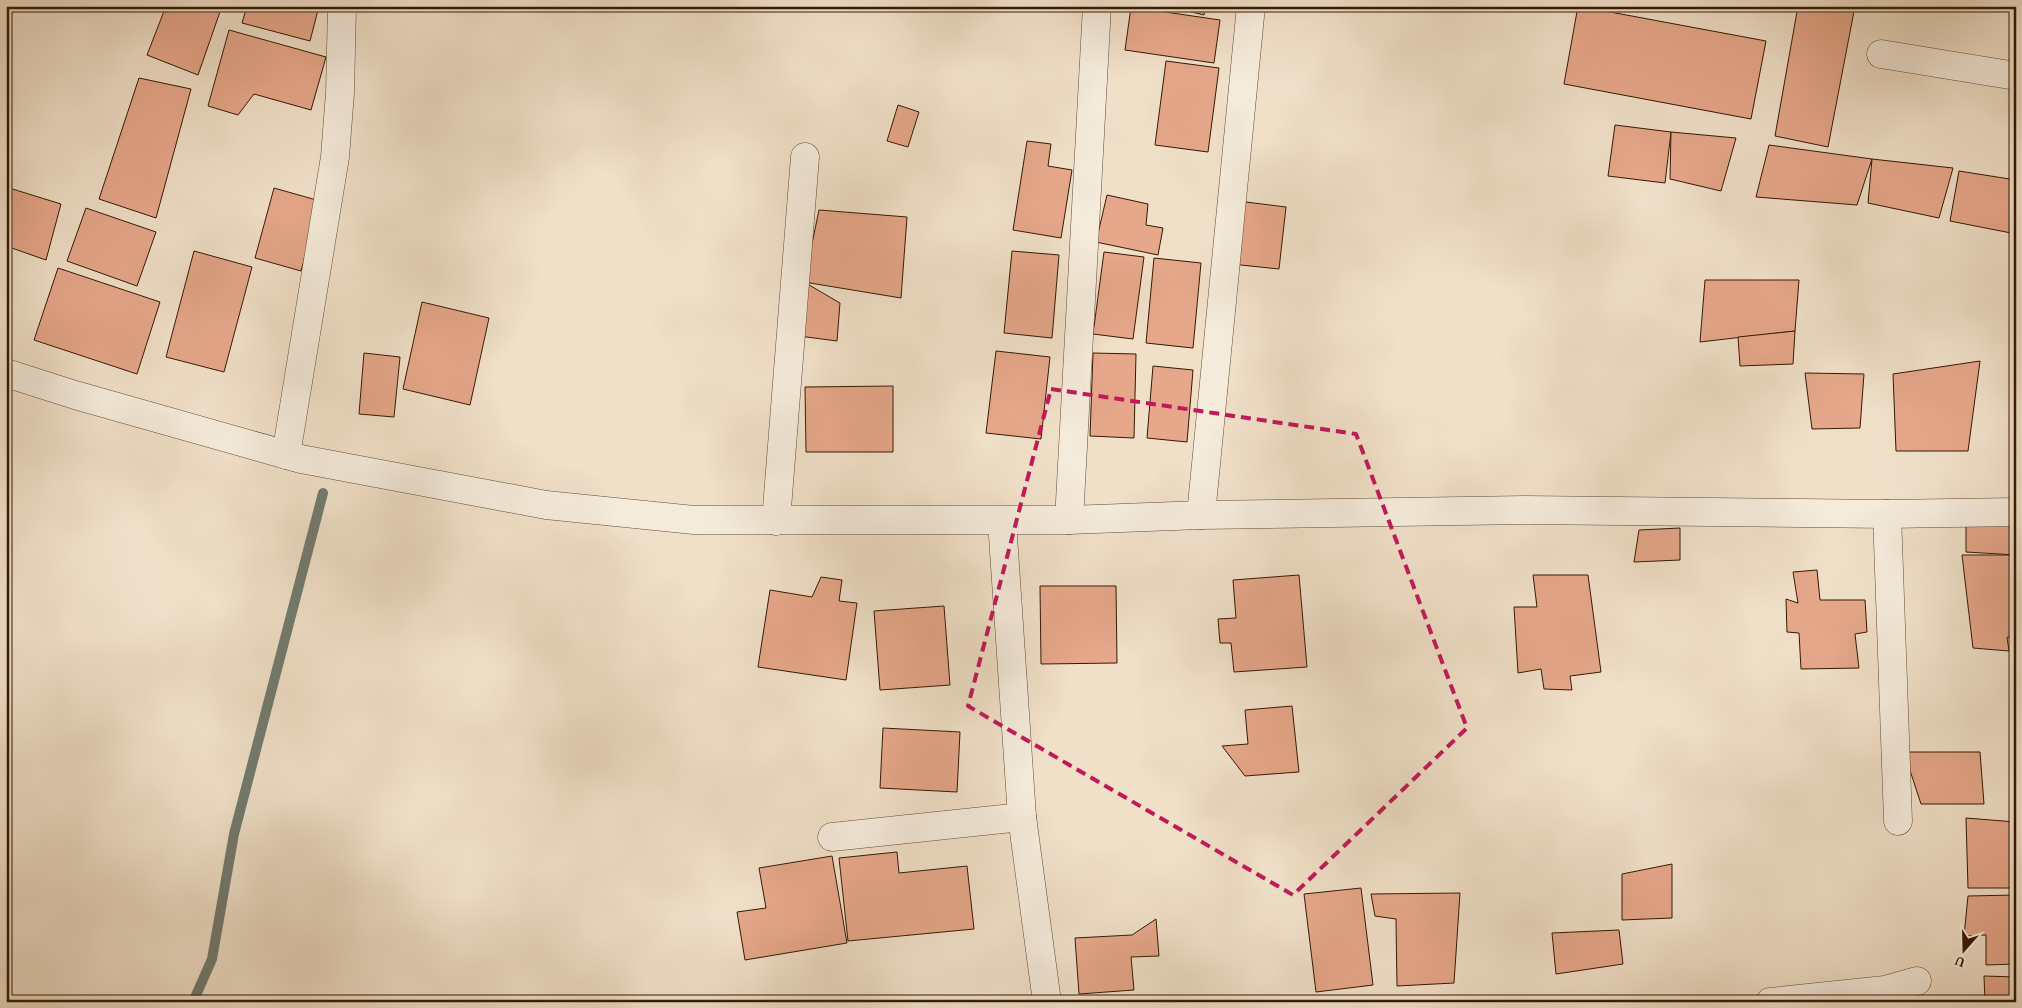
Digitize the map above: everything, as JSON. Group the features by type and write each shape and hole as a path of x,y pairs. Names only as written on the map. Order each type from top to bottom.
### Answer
{"street":[{"path":"294,457 335,157 340,93 342,6"},
{"path":"1069,520 1098,6"},
{"path":"1202,515 1251,6"},
{"path":"1881,54 2016,76"},
{"path":"776,521 804,157"},
{"path":"6,373 75,396 294,457 339,467 546,505 694,520 1069,520 1202,515 1525,510 1887,514 2016,512"},
{"path":"1887,514 1898,821"},
{"path":"1002,520 1022,817 1046,1002"},
{"path":"832,837 1022,817"},
{"path":"1770,1002 1885,990 1917,982"}],"highlighted area":[{"path":"1051,389 1356,434 1467,728 1293,895 968,706"}],"building":[{"path":"166,6 222,6 198,75 147,55"},
{"path":"247,6 319,6 310,41 242,23"},
{"path":"1167,6 1206,6 1204,15"},
{"path":"1578,6 1766,41 1751,119 1564,84"},
{"path":"1798,6 1855,6 1828,147 1775,136"},
{"path":"1131,7 1220,20 1214,63 1125,50"},
{"path":"229,30 326,57 311,110 254,94 238,115 208,106"},
{"path":"1166,61 1219,68 1208,152 1155,145"},
{"path":"139,78 191,89 156,218 99,199"},
{"path":"898,105 919,112 908,147 887,141"},
{"path":"1615,125 1671,132 1665,183 1608,176"},
{"path":"1671,132 1736,138 1721,191 1670,179"},
{"path":"1027,141 1051,144 1048,166 1072,170 1061,238 1013,230"},
{"path":"1769,145 1872,159 1857,205 1756,197"},
{"path":"1872,159 1953,168 1939,218 1868,203"},
{"path":"1959,171 2016,180 2016,234 1950,221"},
{"path":"6,187 61,204 46,260 6,246"},
{"path":"274,188 320,201 301,271 255,258"},
{"path":"1107,195 1148,204 1146,225 1163,228 1158,255 1096,242"},
{"path":"1238,201 1286,207 1279,269 1231,264"},
{"path":"86,208 156,232 137,286 67,261"},
{"path":"819,210 907,217 901,298 804,282"},
{"path":"194,251 252,267 224,372 166,357"},
{"path":"1012,251 1059,255 1052,338 1004,333"},
{"path":"1104,252 1144,257 1133,339 1093,334"},
{"path":"1154,258 1201,263 1193,348 1146,343"},
{"path":"58,268 160,302 137,374 34,340"},
{"path":"1705,280 1799,280 1795,331 1700,342"},
{"path":"804,282 840,303 837,341 799,336"},
{"path":"422,302 489,318 470,405 403,389"},
{"path":"1795,331 1793,364 1740,366 1738,337"},
{"path":"996,351 1050,357 1041,439 986,433"},
{"path":"364,353 400,357 394,417 359,414"},
{"path":"1093,353 1136,354 1134,438 1090,436"},
{"path":"1980,361 1968,451 1896,451 1893,374"},
{"path":"1153,366 1193,370 1187,442 1147,438"},
{"path":"1805,373 1864,374 1860,428 1812,429"},
{"path":"893,386 893,452 806,452 805,387"},
{"path":"2016,518 2016,555 1966,552 1966,519"},
{"path":"1680,528 1680,560 1634,562 1639,530"},
{"path":"1962,555 2016,555 2016,637 2007,637 2009,651 1973,648"},
{"path":"1817,570 1820,600 1865,600 1867,632 1855,634 1859,668 1801,669 1799,633 1787,632 1786,599 1798,603 1793,572"},
{"path":"1299,575 1307,667 1234,672 1231,643 1220,643 1218,619 1236,618 1233,580"},
{"path":"1533,575 1588,575 1601,672 1570,676 1572,690 1544,689 1541,669 1518,673 1514,607 1537,607"},
{"path":"821,577 842,580 839,601 857,603 846,680 758,667 770,590 812,597"},
{"path":"1040,586 1116,586 1117,663 1041,664"},
{"path":"944,606 950,685 880,690 874,611"},
{"path":"1292,706 1299,772 1245,776 1222,746 1248,744 1245,710"},
{"path":"883,728 960,732 957,792 880,788"},
{"path":"1904,752 1980,752 1984,804 1921,804"},
{"path":"1966,818 2016,822 2016,888 1968,888"},
{"path":"897,852 899,873 967,866 974,929 848,941 839,858"},
{"path":"832,856 847,943 745,960 737,912 766,908 759,868"},
{"path":"1672,864 1672,918 1622,920 1622,874"},
{"path":"1361,888 1373,985 1316,992 1304,894"},
{"path":"1460,893 1454,983 1397,986 1396,919 1375,916 1371,894"},
{"path":"2016,895 2016,964 1986,965 1986,935 1964,936 1968,896"},
{"path":"1156,919 1159,956 1131,957 1134,990 1079,994 1075,938 1132,935"},
{"path":"1619,930 1623,964 1556,974 1552,933"},
{"path":"1984,976 2016,977 2016,1002 1985,1002"}],"waterway":[{"path":"193,1002 212,959 234,834 323,493"}]}
